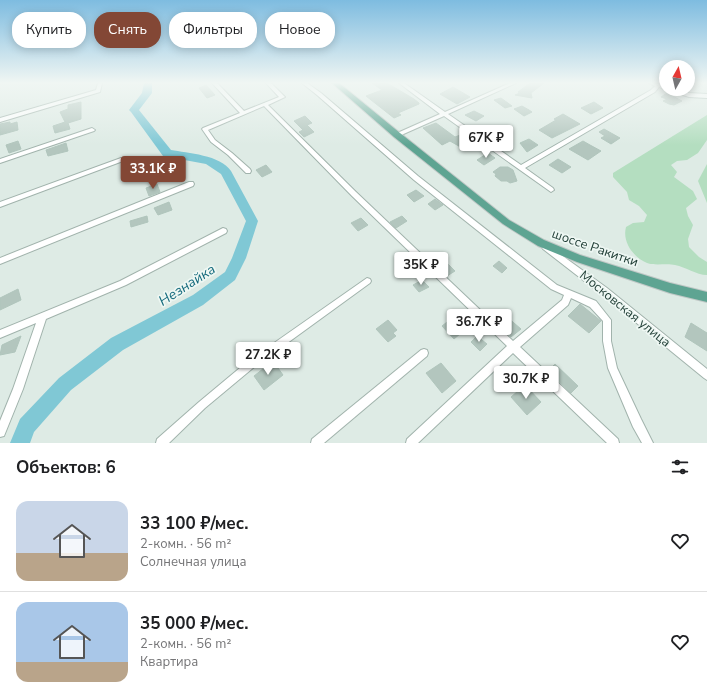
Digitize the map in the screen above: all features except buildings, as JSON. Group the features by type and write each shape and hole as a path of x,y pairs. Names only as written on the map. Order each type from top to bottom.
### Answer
{"main road":[{"name":"шоссе Ракитки","path":"360,104 506,222 541,243 576,258 670,288 707,297"}],"street":[{"path":"0,120 55,104"},
{"path":"234,104 243,113"},
{"path":"248,171 213,141 205,129 265,104 354,194 614,443"},
{"path":"330,104 416,178 554,287 593,304 607,320 607,341 613,368 637,423 648,443"},
{"path":"430,104 551,190"},
{"path":"397,135 467,104"},
{"path":"521,168 631,104"},
{"path":"0,161 92,130"},
{"path":"0,205 121,160"},
{"path":"0,261 191,184"},
{"path":"0,334 123,282 223,230"},
{"name":"Московская улица","path":"541,243 604,291 707,376"},
{"path":"161,443 250,365 367,281"},
{"path":"410,443 514,346 565,302 568,294"},
{"path":"0,432 9,414 24,375 43,316"},
{"path":"316,443 424,353"}],"green space":[{"path":"707,115 707,140 698,153 687,160 677,161 671,165 677,172 674,177 693,191 697,199 686,208 693,225 688,239 689,247 699,257 707,262 707,275 699,274 675,265 647,263 633,253 627,243 625,233 626,227 633,223 644,222 647,215 639,206 629,200 627,192 613,177 613,173"},
{"path":"707,164 707,203 698,181"}],"waterway":[{"name":"Незнайка","path":"20,443 27,426 65,384 117,344 198,300 230,276 239,258 252,221 225,171 209,161 167,153 134,110 139,104"}]}
